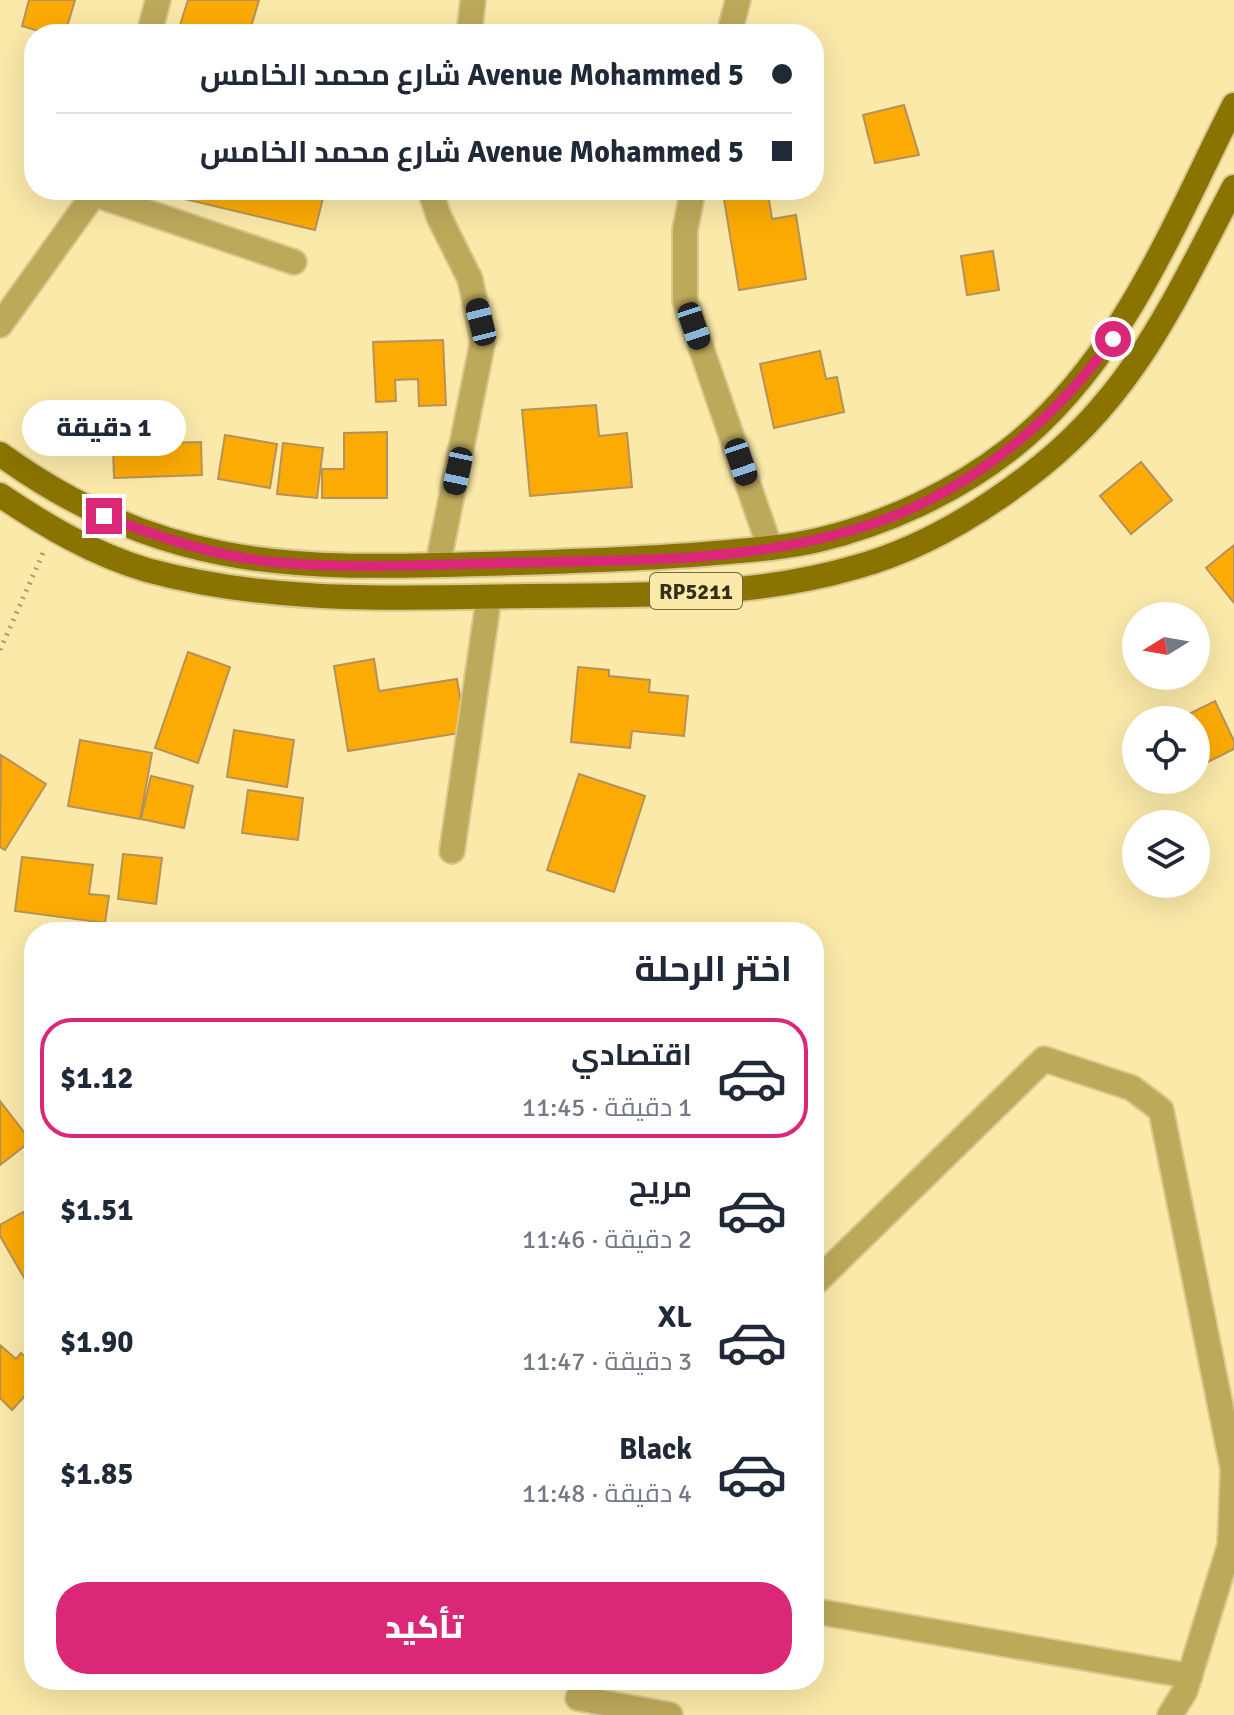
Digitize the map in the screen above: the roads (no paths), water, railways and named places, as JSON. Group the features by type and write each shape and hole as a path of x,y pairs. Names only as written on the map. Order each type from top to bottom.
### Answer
{"main road":[{"name":"RP5211","path":"0,454 62,496 104,516 163,539 273,562 438,564 640,560 770,548 817,540 903,512 948,489 999,457 1049,416 1083,380 1113,339 1234,105"},
{"name":"RP5211","path":"0,495 53,530 143,569 246,591 355,598 629,595 759,586 857,567 913,547 963,520 1025,479 1100,414 1163,322 1234,187"}],"street":[{"path":"152,24 158,0"},
{"path":"470,24 473,0"},
{"path":"732,24 738,0"},
{"path":"0,325 89,200"},
{"path":"118,200 294,262"},
{"path":"433,200 470,279 483,340 438,564"},
{"path":"691,200 685,230 685,301 770,548"},
{"path":"452,851 489,597"},
{"path":"824,1274 1044,1059 1132,1088 1161,1110 1233,1469 1230,1545 1185,1691 1170,1715"},
{"path":"824,1613 1190,1676"},
{"path":"578,1698 670,1715"}]}
